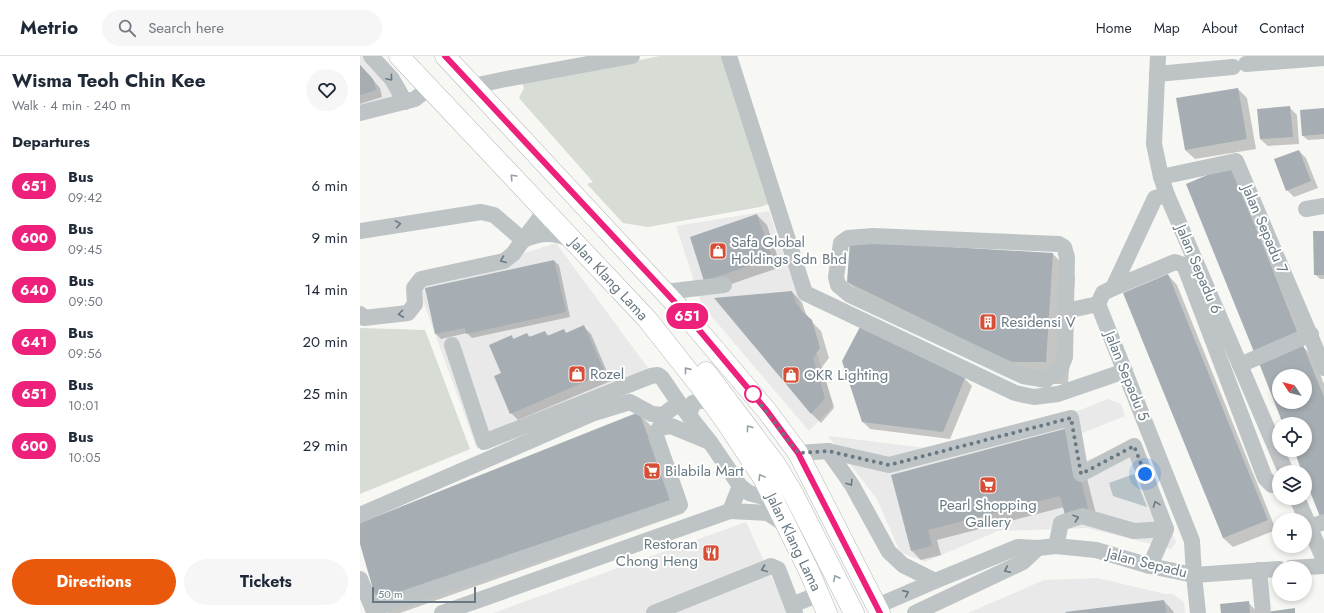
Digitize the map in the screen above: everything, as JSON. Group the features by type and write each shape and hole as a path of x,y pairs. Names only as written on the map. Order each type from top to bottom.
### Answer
{"main road":[{"name":"Jalan Klang Lama","path":"399,56 647,319 716,407 762,478 774,500 827,613"},
{"path":"445,56 665,292 767,411 798,453 875,611"},
{"path":"647,319 676,337 700,364 776,465 794,495 854,613"}],"street":[{"path":"370,56 392,79 405,102"},
{"path":"473,86 632,56"},
{"path":"730,56 805,292 1015,393 1034,397 1058,394 1125,371"},
{"name":"Jalan Sepadu 6","path":"1158,56 1154,144 1161,177 1167,195 1283,465"},
{"path":"1156,74 1324,58"},
{"path":"360,113 415,99 424,92 426,85"},
{"name":"Jalan Sepadu 7","path":"1161,177 1236,161 1311,334 1324,368"},
{"path":"1113,288 1155,198 1167,195"},
{"path":"360,314 364,318 408,313 415,304 414,288 421,279 504,260 513,254 541,214 544,209 540,206"},
{"path":"1306,209 1324,206"},
{"path":"360,231 481,212 494,215 523,240"},
{"path":"523,240 543,234 558,234 572,240"},
{"path":"873,236 1059,244 1064,247 1067,258 1066,311 1065,357 1061,367 1046,380 1023,376 850,295 838,285 836,277 841,244 848,238 873,236"},
{"path":"1066,311 1098,304 1103,293 1175,262 1184,265 1266,478 1272,485"},
{"path":"665,292 724,285"},
{"name":"Jalan Sepadu 5","path":"1098,304 1192,541 1198,613"},
{"path":"1240,365 1311,334"},
{"path":"452,345 484,442 651,376 658,375 662,378 679,403 710,442 740,486 750,493 774,500"},
{"path":"689,416 693,403 704,400 716,407"},
{"path":"360,515 594,413 630,402 655,421 710,442"},
{"path":"655,421 679,403"},
{"path":"798,453 828,451 889,465 1071,418 1081,474 1134,446 1166,529 1150,566"},
{"path":"655,421 656,436 687,526"},
{"path":"828,451 852,485 889,552 903,565 934,581"},
{"path":"730,511 740,486"},
{"path":"360,579 374,611 680,505"},
{"path":"1303,505 1317,525 1324,560"},
{"path":"442,613 730,511 753,511 768,513 786,525"},
{"path":"1056,546 1061,523 1082,516 1134,531 1166,529"},
{"name":"Jalan Sepadu","path":"875,611 934,581 1018,547 1038,548 1056,546 1096,550 1150,566 1194,575 1272,569"},
{"path":"915,613 1023,562 1038,548"},
{"path":"654,613 771,566 778,570 794,609 819,594"},
{"path":"1312,567 1324,566"},
{"path":"1259,570 1263,613"}],"shaded area":[{"path":"360,56 380,56 399,100 360,109"},
{"path":"660,56 722,56 772,203 760,207 648,227 623,223 587,184 593,182 519,98 524,88 522,83"},
{"path":"769,211 834,405 809,431 702,305 676,226"},
{"path":"556,243 648,368 477,449 418,287"},
{"path":"360,328 425,330 470,449 360,494"},
{"path":"1108,399 1121,404 1125,416 1080,434 1082,462 1135,441 1176,542 1171,549 1087,528 998,531 925,562 900,552 877,499 828,436 926,448 1078,411"},
{"path":"1134,474 1147,507 1113,496 1109,483"},
{"path":"746,522 788,613 493,613"},
{"path":"1098,578 1165,594 1173,594 1184,602 1185,613 968,613 1044,580"}],"building":[{"path":"360,65 373,79 376,90 360,95"},
{"path":"1238,88 1247,139 1185,150 1176,98"},
{"path":"1290,106 1293,137 1260,139 1257,109"},
{"path":"1324,108 1324,134 1302,136 1300,110"},
{"path":"1299,150 1311,181 1286,191 1274,159"},
{"path":"1231,165 1298,334 1254,352 1186,184"},
{"path":"757,214 772,258 704,281 690,237"},
{"path":"1313,231 1324,231 1324,275 1314,275"},
{"name":"Residensi V","path":"850,241 1053,253 1046,362 1010,362 847,282"},
{"path":"554,260 566,312 466,334 465,328 435,334 425,288"},
{"path":"1168,274 1268,520 1223,538 1123,293"},
{"path":"792,291 796,303 812,320 820,348 813,358 825,398 811,414 714,298"},
{"path":"584,325 605,373 510,414 494,376 501,373 489,345 512,335 513,339 527,333 529,337 545,331 547,336 564,329 566,333"},
{"path":"860,327 965,378 943,432 862,422 842,361"},
{"path":"1303,345 1324,397 1324,518 1321,519 1312,496 1312,465 1299,465 1297,457 1312,457 1312,417 1280,417 1277,409 1312,409 1312,369 1272,369 1272,396 1259,363"},
{"path":"639,412 672,500 377,603 360,544 360,523"},
{"name":"Pearl Shopping Gallery","path":"1068,428 1088,509 1065,515 1060,496 928,530 932,546 911,551 891,475"},
{"path":"1164,600 1166,613 1065,612"},
{"path":"1249,601 1250,613 1221,613 1220,604"},
{"path":"1295,608 1295,613 1266,613 1266,612"}],"bus line":[{"name":"651","path":"445,56 684,312 767,411 798,453 880,613"}],"place":[{"name":"Safa Global Holdings Sdn Bhd","path":"718,251"},
{"name":"Residensi V","path":"988,322"},
{"name":"Rozel","path":"577,374"},
{"name":"OKR Lighting","path":"791,375"},
{"name":"Bilabila Mart","path":"652,471"},
{"name":"Pearl Shopping Gallery","path":"988,485"},
{"name":"Restoran Chong Heng","path":"711,553"}],"route":[{"path":"753,394 798,453 828,451 889,465 1071,418 1081,474 1134,446 1145,474"}]}
